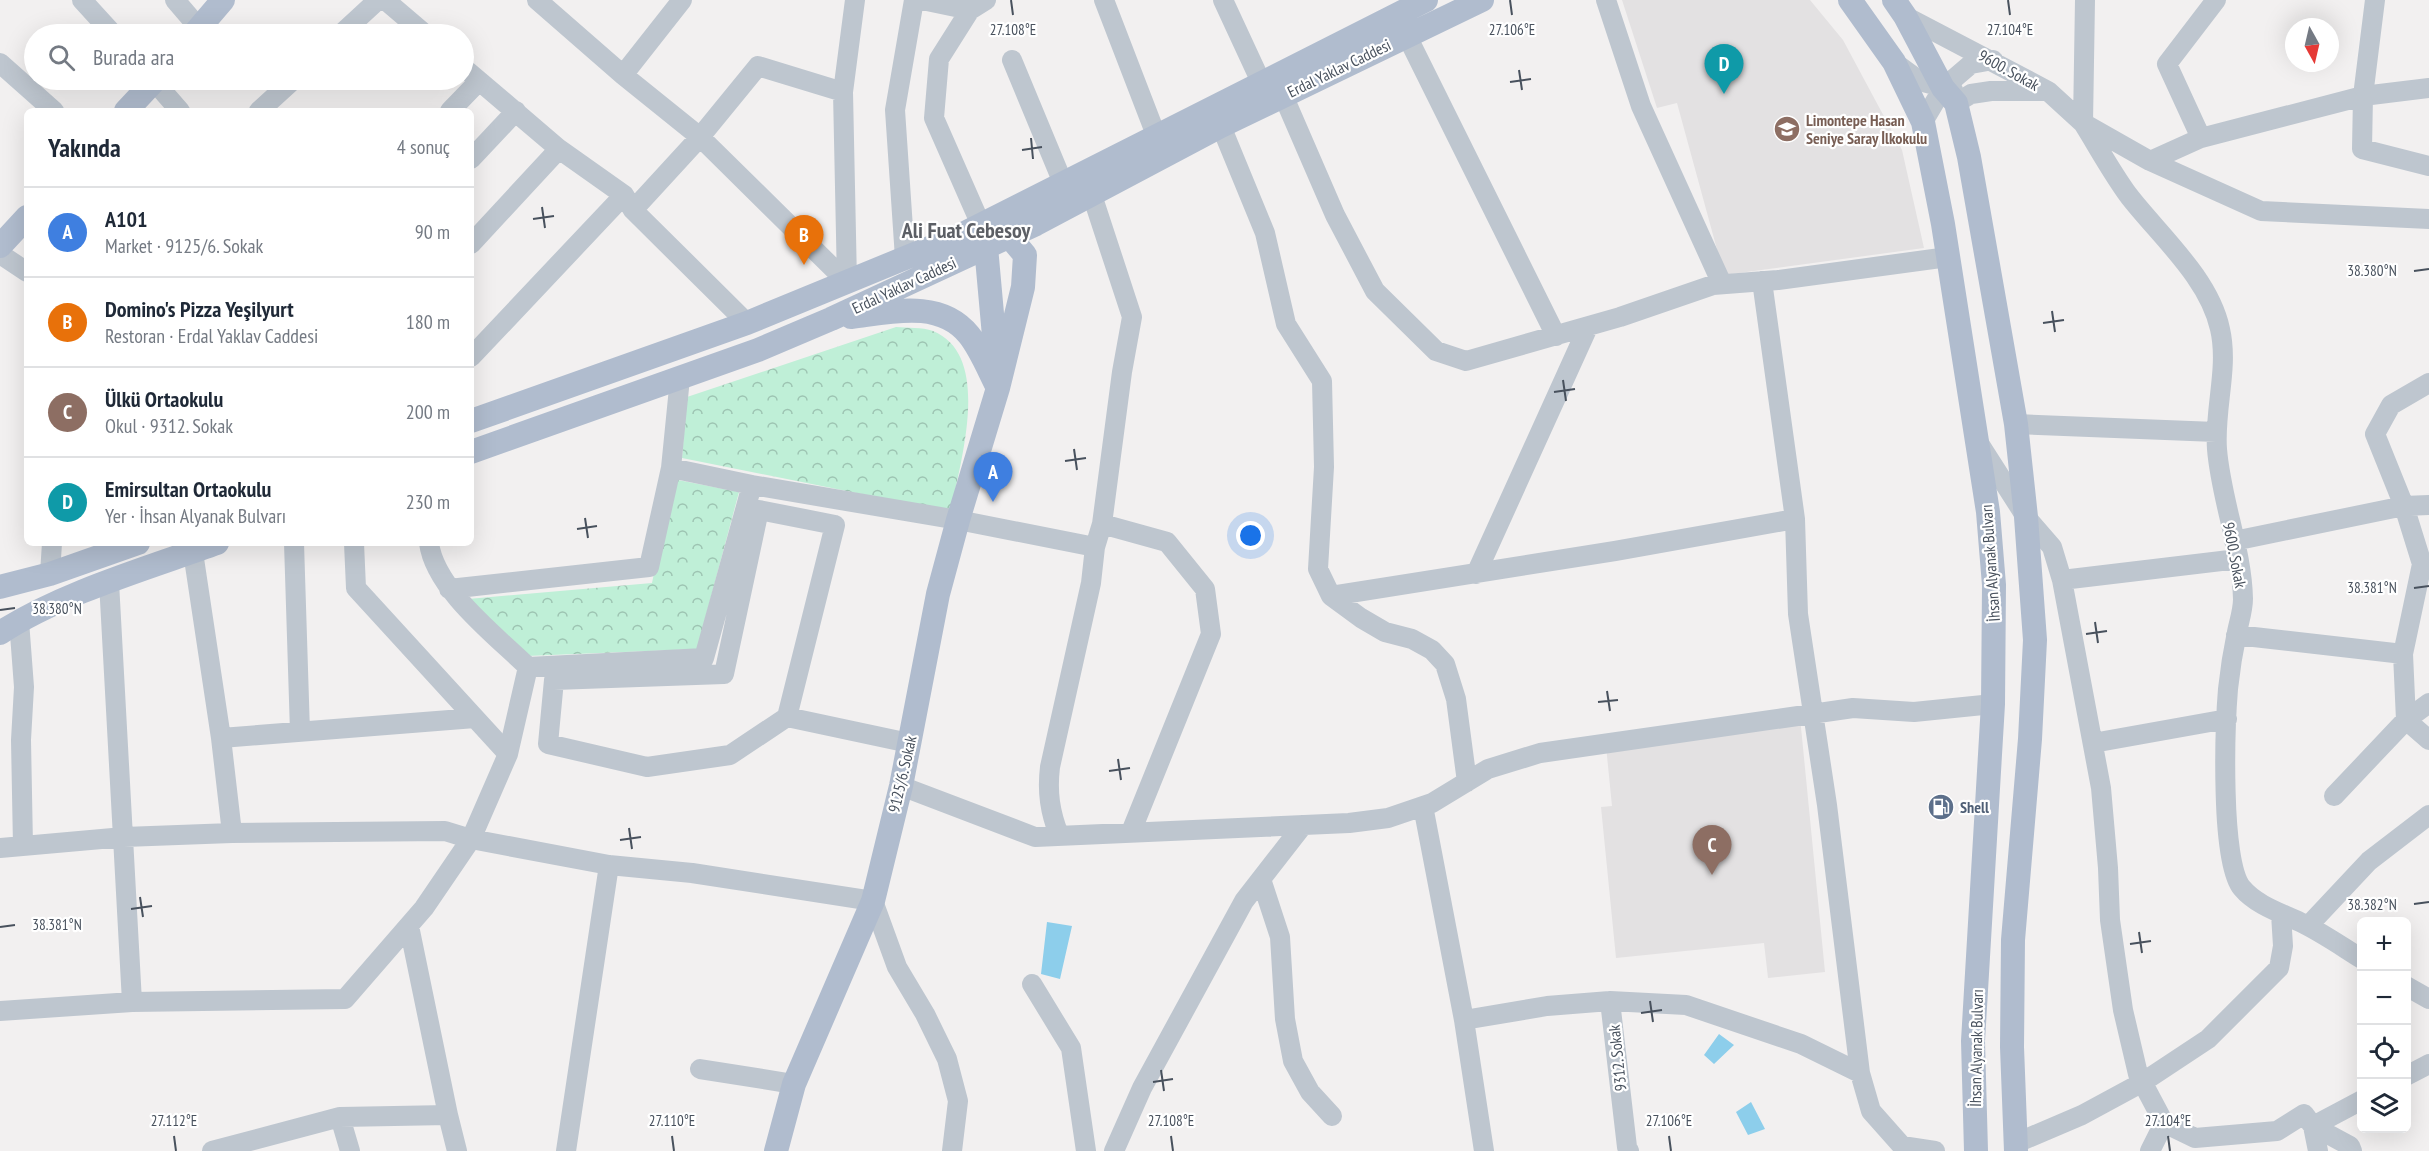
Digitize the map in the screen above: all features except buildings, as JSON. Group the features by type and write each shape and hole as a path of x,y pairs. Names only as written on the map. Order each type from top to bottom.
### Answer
{"main road":[{"path":"202,24 223,0"},
{"name":"Erdal Yaklav Caddesi","path":"474,451 758,350 831,319 988,235 1019,206 1425,0"},
{"name":"Erdal Yaklav Caddesi","path":"474,417 747,323 905,258 1036,224 1221,126 1482,0"},
{"name":"İhsan Alyanak Bulvarı","path":"1850,0 1894,62 1923,122 1948,257 1988,512 1994,585 1994,704 1973,1041 1976,1151"},
{"path":"1900,8 1957,95 2016,424 2026,517 2035,640 2030,739 2013,940 2012,1047 2015,1148"},
{"path":"129,108 145,90"},
{"path":"0,246 24,220"},
{"name":"9125/6. Sokak","path":"776,1151 794,1084 873,901 901,786 938,594 998,388 1023,287 1025,255 1036,224"},
{"path":"988,235 1025,255"},
{"name":"9125/6. Sokak","path":"988,235 998,388"},
{"path":"831,319 909,310 927,311 950,318 971,338 998,388"},
{"path":"0,587 50,574 129,546"},
{"path":"9,627 109,582 209,546"}],"street":[{"path":"82,0 104,24"},
{"path":"175,0 191,24"},
{"path":"352,24 378,0"},
{"path":"385,0 413,24"},
{"path":"537,0 700,138 847,282"},
{"path":"623,75 682,0"},
{"path":"847,282 843,92 855,0"},
{"path":"905,258 895,110 914,0"},
{"path":"922,0 978,5"},
{"path":"1104,0 1156,135"},
{"path":"1223,0 1261,82"},
{"path":"1606,0 1641,106 1722,284"},
{"path":"2085,0 2083,123 2150,161 2261,211 2429,219"},
{"path":"2202,138 2168,64 2216,0"},
{"path":"2375,0 2363,96 2362,149 2429,166"},
{"path":"978,5 939,59 934,118 988,235"},
{"name":"9600. Sokak","path":"1900,8 2048,92 2083,123 2128,194 2173,247 2211,300 2221,331 2222,368 2216,432 2225,503 2242,575 2243,604 2228,689 2227,719 2228,842 2234,871 2242,888 2261,903 2308,926 2357,956"},
{"path":"1407,36 1556,336"},
{"path":"1012,60 1063,183"},
{"path":"1923,122 1957,95 1971,64 1992,60"},
{"path":"1894,62 1920,81 1957,95 1991,91 2048,92"},
{"path":"0,63 24,84"},
{"path":"474,354 628,202 700,138 758,66 843,92"},
{"path":"474,77 559,149 628,202 747,323"},
{"path":"474,86 479,81"},
{"path":"2150,161 2202,138 2363,96 2429,88"},
{"path":"30,90 51,108"},
{"path":"162,90 177,108"},
{"path":"262,108 282,90"},
{"path":"453,108 470,90"},
{"path":"1283,95 1335,215 1375,291 1436,351 1466,361 1588,327 1713,285 1762,281 1948,257"},
{"path":"474,156 516,111"},
{"path":"1221,126 1265,233 1286,324 1322,381 1324,467 1318,569 1331,596 1385,632 1412,639 1432,650 1445,664 1455,699 1467,782"},
{"path":"474,241 559,149"},
{"path":"1059,836 1053,820 1047,789 1050,767 1091,583 1095,547 1102,524 1122,372 1132,317 1092,195"},
{"path":"0,254 24,270"},
{"path":"1762,281 1795,519 1798,614 1814,715 1860,1073 1872,1111 1894,1145 1935,1151"},
{"path":"1476,574 1588,327"},
{"path":"448,590 649,567 671,468 680,378"},
{"path":"2429,383 2391,405 2375,434 2404,506 2422,564 2403,654 2406,720 2429,740"},
{"path":"2016,424 2216,432"},
{"path":"1977,439 2026,517 2052,547 2062,580 2101,788 2109,868 2110,920 2123,1010 2138,1074 2164,1123 2195,1138 2277,1131 2304,1114 2313,1126 2350,1146 2352,1151"},
{"path":"671,468 752,485 958,520 1095,547"},
{"path":"429,546 430,553 448,590 528,667 704,658 752,485"},
{"path":"2062,580 2236,550 2404,506 2429,505"},
{"path":"787,717 835,525 759,510 724,674 554,680 548,744 647,767 730,755 787,717 909,743"},
{"path":"1331,596 1616,552 1795,519"},
{"path":"1102,524 1167,542 1205,589 1211,634 1131,832"},
{"path":"50,574 52,546"},
{"path":"294,546 300,732"},
{"path":"354,546 356,588 508,754"},
{"path":"193,552 221,738 232,833"},
{"path":"109,582 132,1002"},
{"path":"9,627 24,687 21,740 23,846"},
{"path":"2236,634 2403,654"},
{"path":"0,1011 132,1002 345,999 424,908 471,839 508,754 528,667"},
{"path":"2334,796 2406,720 2429,703"},
{"path":"901,786 1035,837 1304,825 1388,818 1423,807 1488,769 1540,753 1853,708 1914,712 1994,704"},
{"path":"221,738 475,718"},
{"path":"2093,743 2227,719"},
{"path":"1423,807 1464,1020 1484,1151"},
{"path":"2308,926 2369,861 2429,815"},
{"path":"1114,1151 1142,1088 1168,1038 1244,901 1304,825"},
{"path":"0,848 124,837 232,833 445,831 471,839 609,865 692,873 873,901 897,967 925,1014 947,1059 958,1101 951,1151"},
{"path":"566,1151 609,865"},
{"path":"1261,879 1280,937 1285,1019 1293,1061 1310,1092 1332,1116"},
{"path":"2015,1148 2143,1082 2208,1039 2279,968 2283,946 2281,914"},
{"path":"409,926 457,1151"},
{"path":"1032,984 1071,1048 1086,1151"},
{"path":"2411,989 2429,999"},
{"path":"1464,1020 1547,1006 1610,1001 1686,1005 1801,1044 1860,1073"},
{"name":"9312. Sokak","path":"1610,1001 1629,1151"},
{"path":"2411,1073 2429,1064"},
{"path":"700,1069 794,1084"},
{"path":"2313,1126 2357,1102"},
{"path":"212,1151 340,1117 448,1115"},
{"path":"340,1117 350,1151"},
{"path":"2150,1151 2164,1123"},
{"path":"2313,1126 2318,1151"}],"shaded area":[{"name":"Limontepe Hasan Seniye Saray İlkokulu","path":"1622,0 1810,0 1843,40 1902,150 1924,248 1724,275 1677,103 1657,108"},
{"path":"1800,717 1825,972 1768,978 1764,943 1616,958 1601,807 1612,806 1605,736"}],"green space":[{"path":"896,327 933,331 952,344 963,363 968,387 968,413 951,512 682,458 687,397"},
{"path":"673,479 739,492 697,649 527,656 468,599 652,583"}],"water":[{"path":"1047,922 1072,926 1060,979 1041,974"},
{"path":"1719,1034 1734,1045 1714,1064 1704,1055"},
{"path":"1751,1102 1765,1129 1748,1135 1736,1112"}],"place":[{"name":"Emirsultan Ortaokulu","path":"1724,94"},
{"name":"Limontepe Hasan Seniye Saray İlkokulu","path":"1787,129"},
{"name":"Domino's Pizza Yeşilyurt","path":"804,265"},
{"name":"A101","path":"993,502"},
{"name":"Shell","path":"1941,807"},
{"name":"Ülkü Ortaokulu","path":"1712,875"}],"district":[{"name":"Ali Fuat Cebesoy","path":"966,230"}]}
